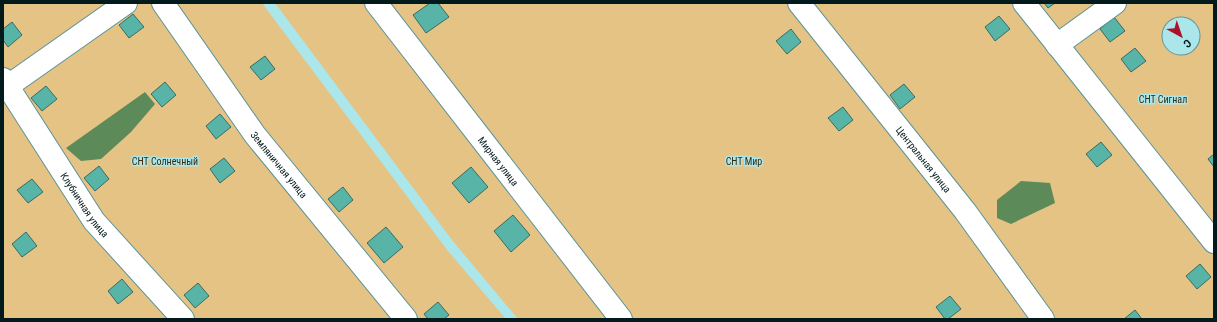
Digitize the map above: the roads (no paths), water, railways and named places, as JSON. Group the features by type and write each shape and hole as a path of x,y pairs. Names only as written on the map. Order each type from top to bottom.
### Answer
{"street":[{"path":"6,83 126,3"},
{"name":"Земляничная улица","path":"163,3 255,135 406,319"},
{"name":"Мирная улица","path":"376,3 621,319"},
{"name":"Центральная улица","path":"799,3 964,211 1043,319"},
{"path":"1024,3 1214,242"},
{"path":"1058,45 1115,3"},
{"name":"Клубничная улица","path":"6,83 94,221 183,319"}],"park label":[{"name":"СНТ Сигнал","path":"1163,99"},
{"name":"СНТ Солнечный","path":"165,161"},
{"name":"СНТ Мир","path":"744,161"}]}
